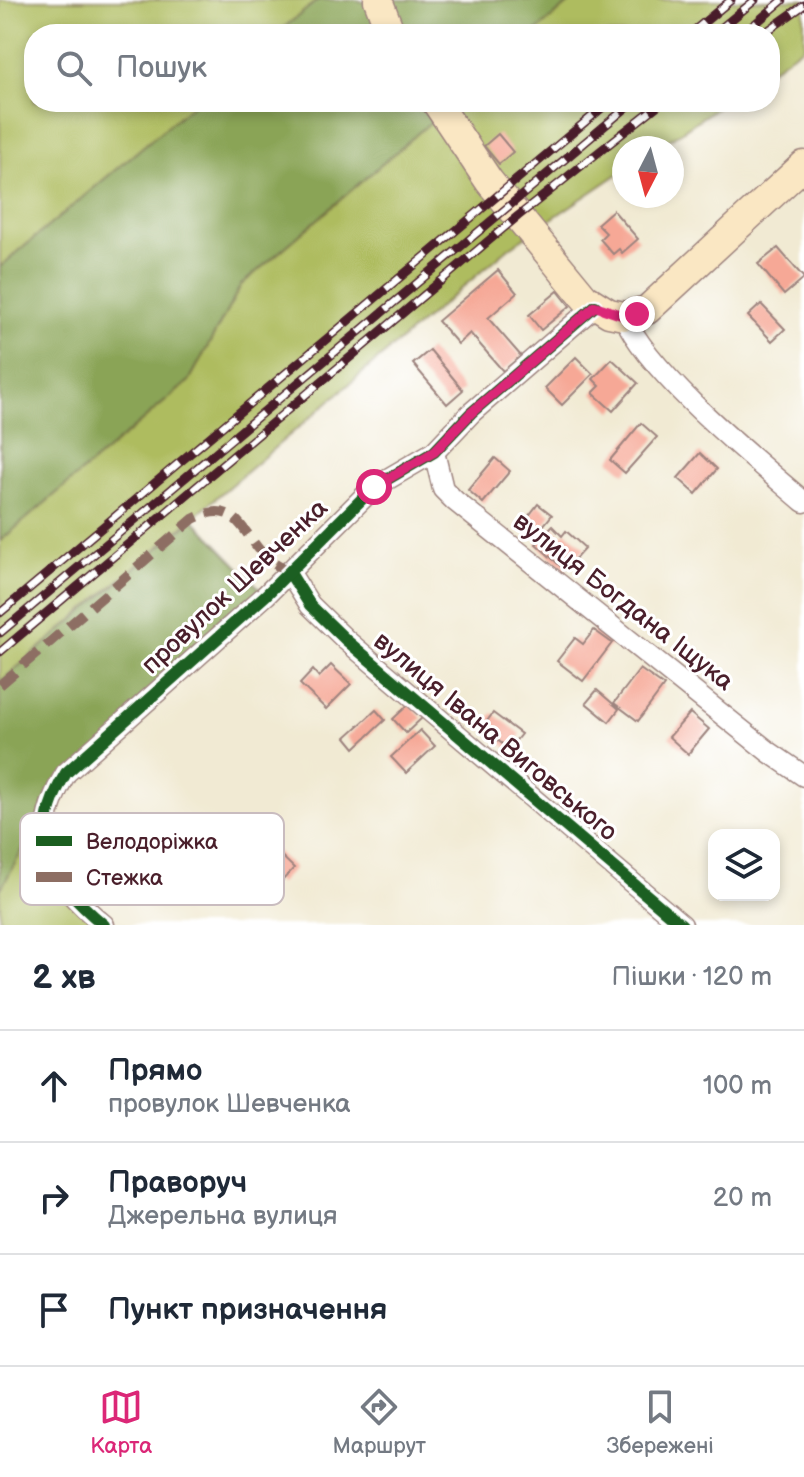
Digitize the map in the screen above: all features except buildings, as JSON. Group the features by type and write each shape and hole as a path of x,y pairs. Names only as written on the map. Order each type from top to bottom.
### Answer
{"street":[{"path":"378,0 387,24"},
{"path":"443,112 489,181 576,288 595,306 624,316 647,310 804,165"},
{"name":"провулок Шевченка","path":"51,813 59,785 74,763 290,573 374,487 434,452 471,413 595,306"},
{"path":"624,316 644,351 747,453 804,502"},
{"name":"вулиця Богдана Іщука","path":"434,452 443,489 455,501 769,752 804,776"},
{"name":"вулиця Івана Виговського","path":"290,573 310,605 346,640 682,925"},
{"name":"провулок Шевченка","path":"82,905 104,925"}],"green space":[{"path":"0,0 318,0 288,24 24,24 24,112 184,112 0,267"},
{"path":"318,0 358,0 378,7 378,0 573,0 545,24 288,24"},
{"path":"573,0 804,0 804,46 780,63 780,24 545,24"},
{"path":"184,112 442,112 241,285 189,381 0,541 0,267"},
{"path":"442,112 710,112 675,136 612,136 612,178 510,247 0,682 0,541 189,381 241,285"},
{"path":"193,519 266,595 59,785 43,813 20,813 20,854 0,890 0,682"},
{"path":"59,785 55,813 43,813"},
{"path":"20,854 20,905 88,905 104,925 0,925 0,890"}],"railway":[{"path":"702,24 731,0"},
{"path":"726,24 755,0"},
{"path":"755,24 783,0"},
{"path":"777,24 804,5"},
{"path":"0,613 597,112"},
{"path":"0,633 621,112"},
{"path":"0,652 518,216 649,112"}],"marked path":[{"path":"0,685 193,519 208,513 229,515 268,559 290,573"}],"cycle path":[{"path":"49,813 66,773 266,595 374,487 434,452 471,413 595,306"},
{"path":"290,573 310,605 346,640 682,925"},
{"path":"82,905 104,925"}],"route":[{"path":"374,487 406,465 434,452 471,413 595,306 624,316 637,314"}]}
